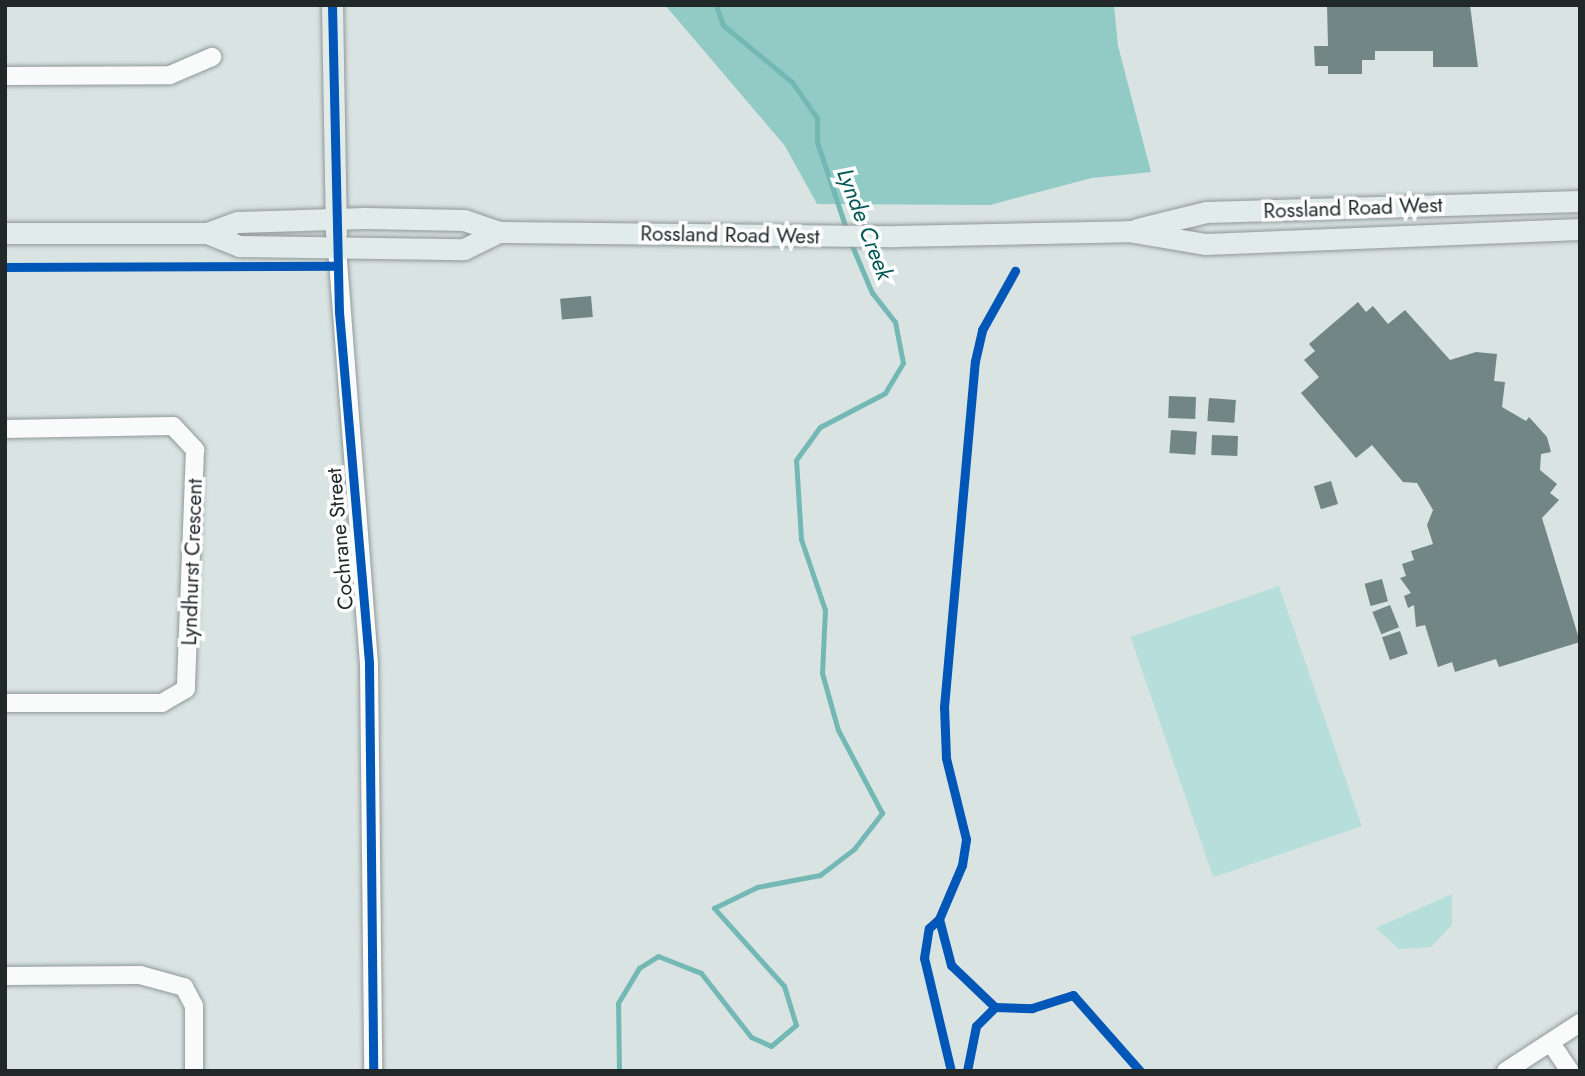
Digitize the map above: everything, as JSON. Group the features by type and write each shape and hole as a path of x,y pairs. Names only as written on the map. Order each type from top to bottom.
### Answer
{"main road":[{"name":"Cochrane Street","path":"332,5 334,219 337,248"},
{"name":"Rossland Road West","path":"1128,231 1206,212 1580,201"},
{"name":"Rossland Road West","path":"5,233 208,233 238,222 334,219 464,220 499,232 896,236 1128,231 1206,244 1580,229"},
{"name":"Rossland Road West","path":"208,233 239,246 464,249 499,232"}],"street":[{"path":"5,76 170,75 212,57"},
{"name":"Cochrane Street","path":"337,248 369,664 373,1071"},
{"name":"Lyndhurst Crescent","path":"5,429 173,426 195,450 186,689 162,703 5,703"},
{"path":"5,976 140,975 184,987 194,1006 194,1071"},
{"path":"1506,1071 1580,1023"},
{"path":"1551,1042 1570,1071"}],"shaded area":[{"path":"665,5 1114,5 1118,46 1151,172 1092,178 990,205 817,204 785,146"},
{"path":"1279,586 1362,826 1213,877 1131,637"},
{"path":"1452,894 1452,925 1431,947 1399,949 1376,928"}],"building":[{"path":"1327,5 1470,5 1478,67 1433,67 1433,51 1375,51 1375,60 1362,60 1362,74 1328,74 1328,66 1315,66 1314,46 1328,46"},
{"path":"591,296 593,317 562,320 560,299"},
{"path":"1358,302 1366,312 1373,306 1388,324 1405,310 1450,360 1476,352 1497,354 1494,381 1505,382 1502,407 1526,421 1529,417 1547,437 1551,452 1541,454 1540,470 1557,484 1550,493 1559,500 1542,518 1580,642 1499,667 1496,659 1455,672 1452,662 1438,667 1425,625 1416,627 1414,605 1408,608 1404,596 1411,593 1400,578 1406,576 1402,564 1414,560 1411,551 1433,544 1427,525 1433,510 1417,483 1403,482 1372,445 1356,458 1301,393 1319,377 1304,360 1315,351 1309,344"},
{"path":"1169,396 1196,397 1195,419 1168,418"},
{"path":"1209,398 1236,400 1234,423 1207,421"},
{"path":"1171,430 1197,432 1195,455 1169,453"},
{"path":"1212,435 1238,436 1237,456 1211,455"},
{"path":"1331,481 1338,504 1321,509 1314,486"},
{"path":"1382,579 1388,601 1371,606 1365,584"},
{"path":"1390,605 1399,627 1381,634 1372,612"},
{"path":"1400,631 1408,654 1390,660 1382,637"}],"waterway":[{"name":"Lynde Creek","path":"716,5 723,25 792,82 817,118 817,142 847,231"},
{"name":"Lynde Creek","path":"619,1071 618,1003 639,968 658,956 701,973 751,1037 771,1046 796,1025 784,986 714,908 757,887 820,875 854,849 882,813 838,730 822,673 825,610 801,539 796,460 820,427 885,393 903,363 895,322 872,293 850,241"}],"cycle path":[{"path":"332,5 339,312 369,664 373,1071"},
{"path":"5,267 337,266"},
{"path":"951,1071 924,958 929,928 939,919 962,865 966,839 946,758 944,707 975,361 982,330 1015,271"},
{"path":"939,919 951,965 995,1007 976,1026 967,1071"},
{"path":"995,1007 1032,1008 1073,995 1140,1071"}]}
